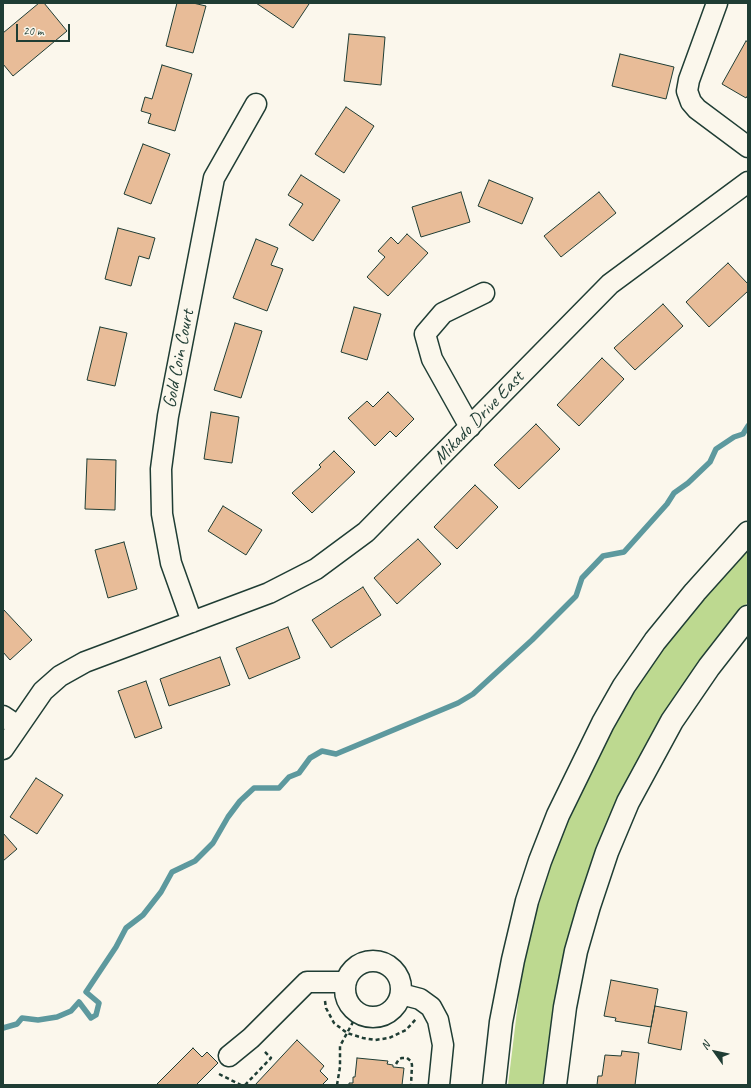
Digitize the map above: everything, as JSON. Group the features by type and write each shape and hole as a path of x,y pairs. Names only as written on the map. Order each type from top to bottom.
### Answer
{"main road":[{"path":"494,1085 501,1022 513,960 527,901 540,861 558,816 596,736 624,686 655,641 695,592 748,533"},
{"path":"555,1085 565,1008 576,951 607,852 628,802 672,721 708,667 747,618"}],"street":[{"path":"717,3 689,80 687,91 691,102 697,109 748,147"},
{"name":"Gold Coin Court","path":"192,622 171,563 162,514 162,462 168,416 214,178 256,104"},
{"name":"Mikado Drive East","path":"3,749 11,721 60,676 85,662 269,593 316,569 366,532 610,284 748,182"},
{"path":"470,427 432,359 424,334 443,313 484,293"},
{"path":"375,960 383,962 396,971 402,986 401,994 397,1005 388,1013 372,1017 360,1014 347,1000 345,991 346,982 349,974 360,964 375,960"},
{"path":"229,1056 251,1038 307,982 346,982"},
{"path":"401,994 420,999 431,1007 438,1020 443,1045 439,1085"}],"path":[{"path":"329,1000 325,1001 326,1008 334,1023 346,1033 375,1040 389,1038 406,1030 428,1005"},
{"path":"337,1085 340,1067 340,1046 353,1022 356,1011"},
{"path":"245,1085 271,1058 251,1038"},
{"path":"396,1064 399,1059 402,1058 407,1058 411,1061 411,1085"},
{"path":"219,1074 241,1085"}],"green space":[{"path":"748,547 748,602 713,642 678,692 646,745 619,799 594,855 576,915 544,1085 508,1085 521,978 536,914 556,849 581,789 612,728 645,674 683,621"}],"building":[{"path":"39,3 44,3 67,31 13,76 3,64 3,33"},
{"path":"177,3 193,3 206,6 193,53 166,46"},
{"path":"256,3 307,3 309,4 293,28"},
{"path":"349,34 385,37 381,85 344,81"},
{"path":"746,41 748,42 748,95 746,98 722,84"},
{"path":"620,54 674,67 666,99 612,86"},
{"path":"162,65 192,74 175,131 148,123 151,114 141,111 145,97 152,99"},
{"path":"346,107 374,126 344,173 315,154"},
{"path":"143,144 170,154 151,204 124,194"},
{"path":"301,175 340,200 313,241 289,225 303,204 288,195"},
{"path":"489,180 533,198 522,224 478,206"},
{"path":"461,192 470,222 421,237 412,207"},
{"path":"599,192 616,213 561,257 544,236"},
{"path":"118,228 155,238 149,259 139,256 131,286 105,279"},
{"path":"407,234 428,253 388,296 367,277 385,257 378,251 391,237 398,244"},
{"path":"256,239 278,248 271,265 283,269 267,311 233,298"},
{"path":"728,263 748,284 748,291 709,327 686,302"},
{"path":"663,304 683,326 635,370 614,348"},
{"path":"354,307 381,314 367,360 341,352"},
{"path":"235,323 262,331 241,398 214,390"},
{"path":"100,327 127,333 115,386 87,380"},
{"path":"602,358 624,379 579,426 557,405"},
{"path":"388,392 414,419 396,437 390,431 375,446 348,418 367,401 373,407"},
{"path":"211,412 239,417 232,463 204,459"},
{"path":"536,424 560,449 519,489 494,465"},
{"path":"334,451 355,472 312,513 292,493 321,467 319,465"},
{"path":"87,459 116,460 115,510 85,509"},
{"path":"475,485 498,507 457,549 434,527"},
{"path":"223,506 262,530 246,555 208,531"},
{"path":"418,539 441,564 397,604 374,578"},
{"path":"124,542 137,589 108,598 95,550"},
{"path":"363,587 381,615 331,648 312,620"},
{"path":"3,609 32,640 10,660 3,652"},
{"path":"288,627 300,658 249,679 236,648"},
{"path":"220,657 230,685 169,706 160,679"},
{"path":"146,681 162,728 135,738 118,691"},
{"path":"36,778 63,795 37,834 10,817"},
{"path":"3,833 17,849 3,861"},
{"path":"611,980 658,989 651,1027 615,1021 616,1018 604,1016"},
{"path":"655,1006 687,1012 681,1050 648,1043"},
{"path":"297,1040 324,1066 320,1071 328,1079 322,1085 255,1085"},
{"path":"193,1048 202,1057 207,1052 218,1063 196,1085 156,1085"},
{"path":"622,1051 639,1053 635,1085 597,1085 598,1076 602,1076 605,1055 621,1056"},
{"path":"357,1058 388,1061 387,1064 393,1065 393,1067 404,1068 402,1085 349,1085 349,1083 353,1083 353,1077 355,1077"}],"waterway":[{"path":"3,1028 17,1024 22,1018 38,1020 57,1017 71,1011 79,1002 91,1018 96,1015 99,1003 86,992 116,947 126,928 143,915 161,892 172,872 195,861 213,843 228,817 240,801 254,788 279,788 289,777 299,773 310,758 322,751 336,754 458,703 473,694 532,640 576,596 582,578 603,556 624,552 667,504 674,493 688,483 710,462 716,449 734,437 743,434 748,426"}]}
